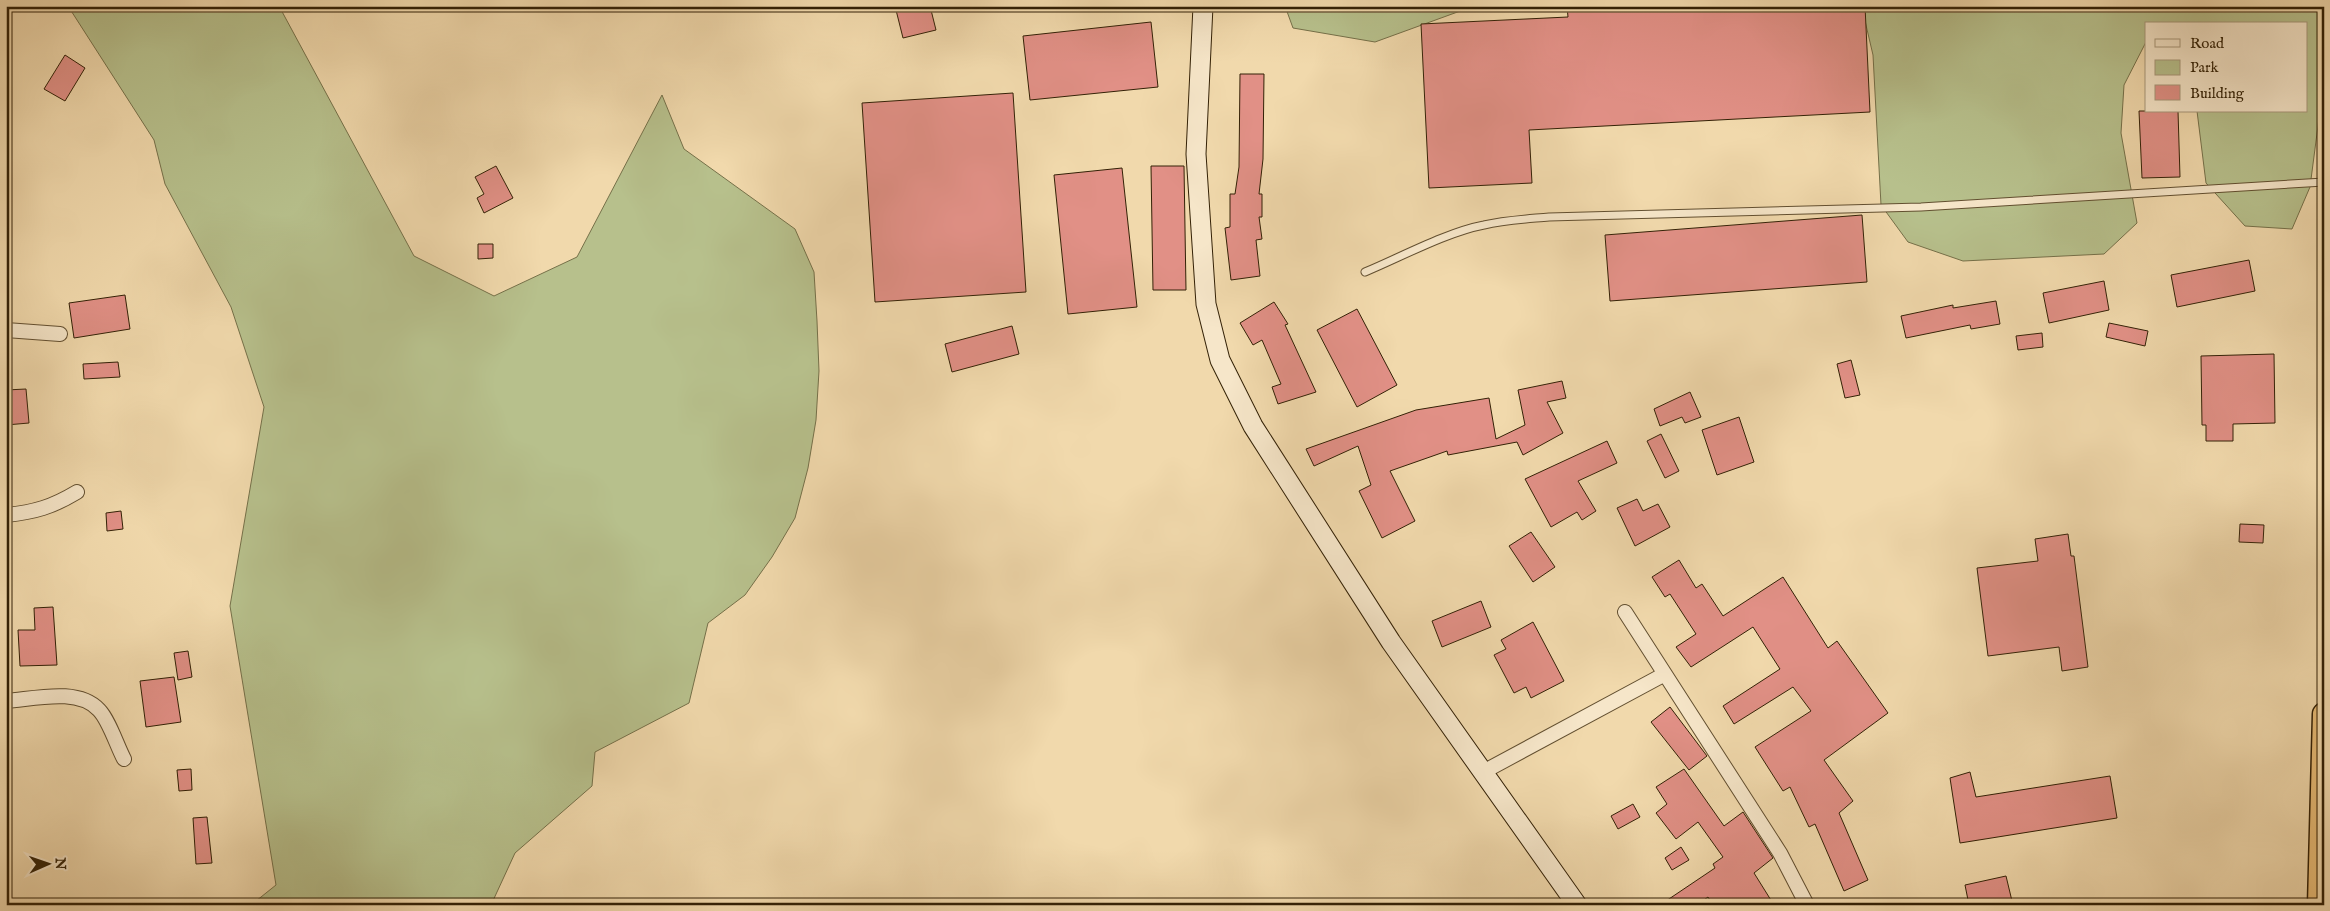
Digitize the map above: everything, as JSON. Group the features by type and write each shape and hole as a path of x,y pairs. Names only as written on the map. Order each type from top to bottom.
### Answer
{"highway":[{"path":"2319,905 2324,714"}],"main road":[{"path":"1203,6 1196,154 1206,304 1220,360 1252,426 1391,642 1577,905"}],"street":[{"path":"6,330 60,334"},
{"path":"6,515 34,512 59,503 77,492"},
{"path":"1625,612 1780,853 1808,905"},
{"path":"1483,772 1665,674"},
{"path":"6,702 65,696 86,700 100,711 124,759"}],"lane":[{"path":"1365,272 1456,234 1483,225 1524,220 1921,207 2324,182"}],"green space":[{"path":"68,6 279,6 414,256 494,296 577,257 662,95 684,149 795,229 814,272 819,371 816,420 808,468 795,518 772,557 745,595 708,623 689,703 595,752 592,786 515,853 491,905 251,905 276,885 230,606 264,407 231,307 165,184 154,140"},
{"path":"1285,6 1474,6 1375,42 1293,28"},
{"path":"1860,6 2319,6 2322,95 2310,187 2292,229 2245,226 2206,183 2197,112 2308,112 2308,22 2145,22 2145,44 2124,85 2121,133 2137,223 2104,254 1963,261 1908,242 1881,205 1873,55"}],"building":[{"path":"895,6 930,6 936,30 903,38"},
{"path":"1567,6 1865,6 1870,112 1529,130 1532,183 1429,188 1421,24 1568,17"},
{"path":"1151,22 1158,87 1030,100 1023,36"},
{"path":"65,55 85,68 65,101 44,89"},
{"path":"1240,74 1264,74 1263,159 1259,194 1262,194 1262,217 1259,217 1262,239 1256,240 1260,276 1231,280 1225,228 1230,227 1230,194 1235,194 1239,167"},
{"path":"1013,93 1026,292 875,302 862,103"},
{"path":"2139,111 2178,112 2180,177 2142,178"},
{"path":"496,166 513,198 484,213 477,198 484,194 475,177"},
{"path":"1151,166 1184,166 1186,290 1153,290"},
{"path":"1122,168 1137,307 1068,314 1054,175"},
{"path":"1862,215 1867,282 1610,301 1605,235"},
{"path":"478,244 493,244 493,258 478,259"},
{"path":"2249,260 2255,291 2177,307 2171,275"},
{"path":"2104,281 2109,310 2049,323 2043,293"},
{"path":"125,295 130,329 74,338 69,303"},
{"path":"1996,301 2000,324 1971,329 1970,325 1906,338 1901,316 1953,305 1953,308"},
{"path":"1274,302 1288,324 1285,325 1316,392 1278,404 1272,387 1281,384 1262,340 1253,345 1240,323"},
{"path":"1357,309 1397,385 1357,407 1317,330"},
{"path":"2109,323 2148,331 2145,346 2106,337"},
{"path":"1012,326 1019,354 952,372 945,344"},
{"path":"2042,333 2043,347 2018,350 2016,336"},
{"path":"2274,354 2275,423 2233,424 2233,441 2206,441 2206,425 2202,425 2201,356"},
{"path":"1851,360 1860,395 1845,398 1837,364"},
{"path":"118,362 120,377 84,379 83,364"},
{"path":"1562,381 1566,398 1547,402 1563,433 1523,455 1517,442 1448,455 1447,451 1390,471 1415,521 1382,538 1359,491 1371,485 1358,446 1314,466 1306,449 1416,410 1489,398 1496,439 1525,425 1518,390"},
{"path":"26,389 29,423 6,425 6,390"},
{"path":"1690,392 1701,417 1685,423 1682,417 1660,426 1654,409"},
{"path":"1739,417 1754,462 1717,475 1702,430"},
{"path":"1661,434 1679,471 1665,478 1647,441"},
{"path":"1607,441 1617,463 1578,481 1596,511 1582,520 1577,512 1551,527 1525,479"},
{"path":"1637,499 1643,511 1658,504 1670,527 1635,546 1617,508"},
{"path":"121,511 123,529 107,531 106,513"},
{"path":"2240,524 2264,525 2263,543 2239,542"},
{"path":"1531,532 1555,567 1533,582 1509,546"},
{"path":"2068,534 2071,556 2074,556 2088,667 2062,671 2059,647 1988,656 1977,568 2038,561 2035,539"},
{"path":"1679,560 1696,588 1702,584 1723,616 1783,577 1828,648 1837,641 1888,713 1824,760 1853,801 1839,813 1868,880 1844,891 1815,824 1809,827 1790,787 1783,791 1755,747 1811,711 1793,687 1734,724 1723,706 1780,669 1753,627 1691,667 1676,647 1696,634 1670,594 1665,597 1652,577"},
{"path":"1481,601 1491,627 1442,647 1432,621"},
{"path":"53,607 57,665 20,666 18,630 35,630 34,608"},
{"path":"1533,622 1564,681 1531,698 1526,687 1514,693 1494,655 1506,649 1501,640"},
{"path":"188,651 192,677 178,680 174,653"},
{"path":"174,677 181,722 146,727 140,681"},
{"path":"1670,707 1707,756 1689,770 1651,722"},
{"path":"191,769 192,790 179,791 177,770"},
{"path":"1684,769 1724,826 1743,812 1773,858 1754,873 1774,905 1713,905 1708,897 1697,905 1660,905 1715,868 1713,864 1723,857 1698,822 1676,839 1656,813 1667,804 1656,787"},
{"path":"1970,772 1976,797 2110,776 2117,818 1960,843 1950,778"},
{"path":"1633,804 1640,817 1618,829 1611,816"},
{"path":"207,817 212,863 196,864 193,818"},
{"path":"1681,847 1689,860 1672,870 1665,858"},
{"path":"2006,876 2012,901 1995,905 1969,905 1965,885"}]}
